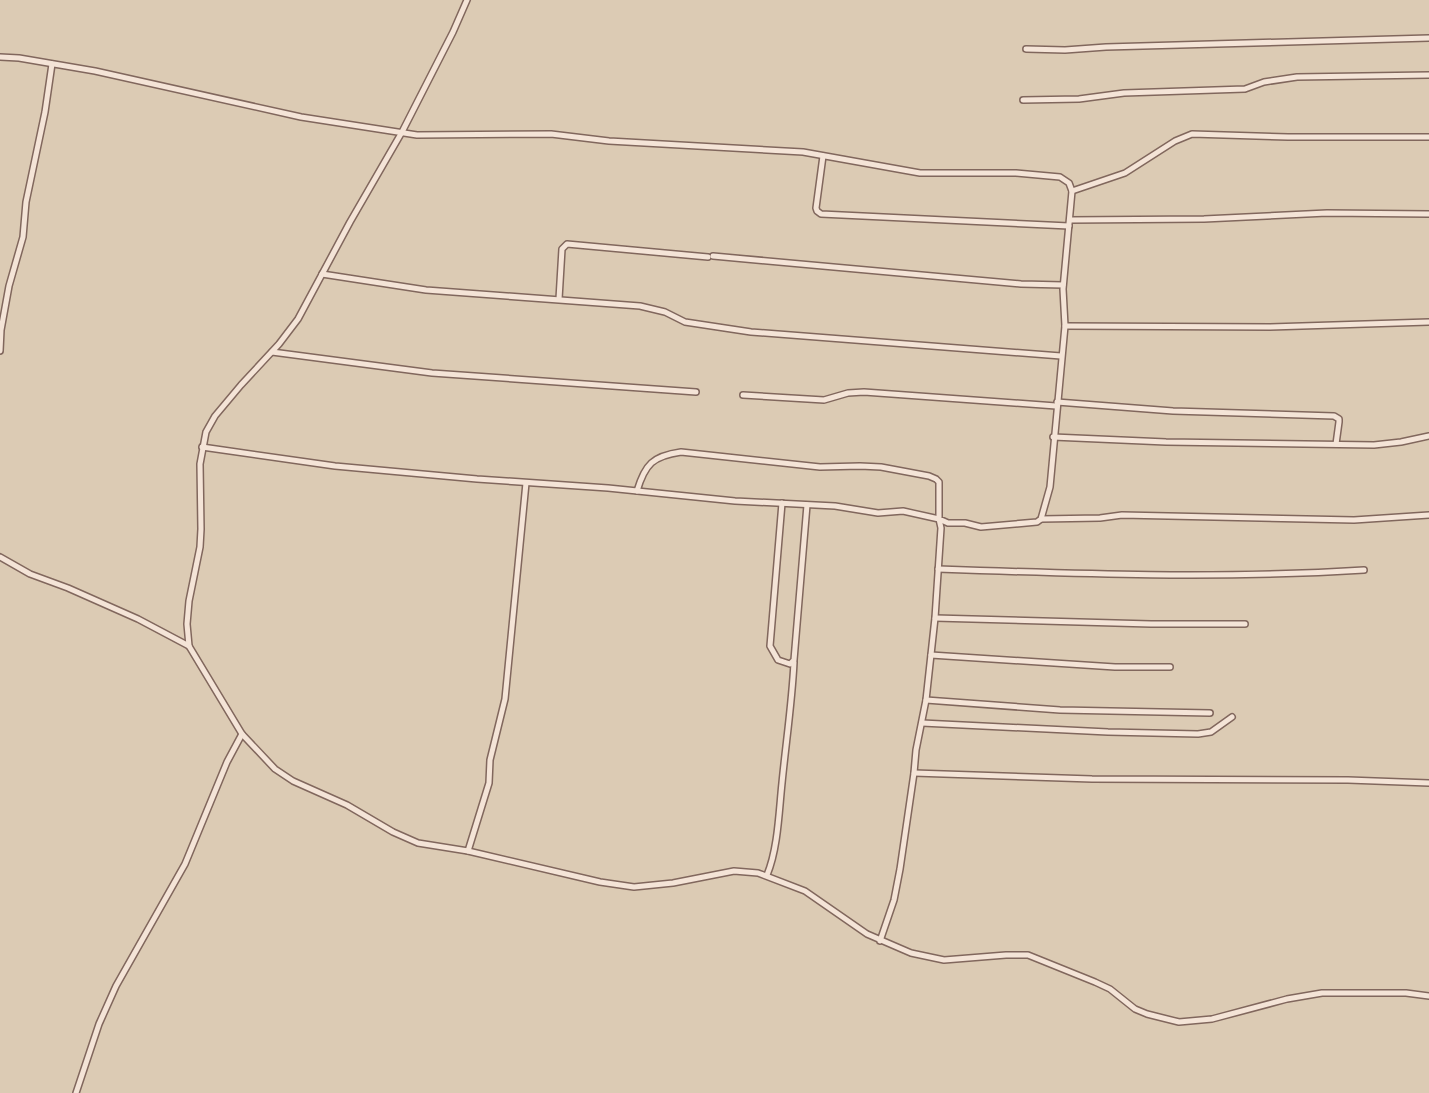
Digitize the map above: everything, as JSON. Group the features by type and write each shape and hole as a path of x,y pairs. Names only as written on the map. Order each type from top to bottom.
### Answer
{"street":[{"path":"467,0 402,132 298,319 272,352 241,384 216,417 206,432 202,447 199,470 200,547 189,601 187,624 189,646 242,734 275,769 293,781 347,805 418,843 468,851 600,882 634,887 673,883 734,871 767,875 805,891 880,941 919,955 944,960 1006,955 1028,956 1095,982 1147,1014 1179,1022 1212,1019 1287,999 1322,993 1406,993 1429,996"},
{"path":"1026,49 1078,50 1106,47 1429,38"},
{"path":"0,57 95,71 301,117 402,132 440,136 551,134 609,141 803,152 920,173 1016,173 1060,177 1069,183 1072,191 1063,285 1065,326 1050,487 1041,519"},
{"path":"0,351 1,330 9,285 23,237 26,202 45,112 52,64"},
{"path":"1023,100 1090,98 1124,93 1245,90 1264,82 1297,77 1429,75"},
{"path":"1072,191 1125,173 1175,141 1192,134 1298,138 1429,137"},
{"path":"823,156 816,208 821,214 1070,223 1327,213 1429,214"},
{"path":"559,299 562,249 567,244 1021,284 1063,285"},
{"path":"322,274 426,290 640,306 665,312 685,322 751,332 1061,356"},
{"path":"1065,326 1270,327 1429,322"},
{"path":"272,352 444,374 696,393"},
{"path":"743,395 824,400 848,393 864,392 1173,411 1334,416 1339,419 1336,444"},
{"path":"1053,437 1176,442 1383,445 1429,436"},
{"path":"202,447 335,466 526,483 637,490 721,500 843,507 878,513 903,511 948,523 989,527 1000,524 1037,522 1041,519 1101,518 1122,515 1342,520 1429,515"},
{"path":"637,490 645,469 653,461 681,452 820,467 881,467 936,479 940,488 940,528 935,618 926,700 916,750 900,869 894,900 880,941"},
{"path":"468,851 489,783 490,760 505,699 526,483"},
{"path":"782,503 771,649 778,660 794,662"},
{"path":"767,875 777,823 791,714 807,505"},
{"path":"0,557 30,574 138,618 189,646"},
{"path":"938,569 1082,574 1364,570"},
{"path":"935,618 1151,624 1245,624"},
{"path":"931,655 1115,667 1170,667"},
{"path":"926,700 1060,710 1210,713"},
{"path":"922,723 1198,734 1211,732 1232,717"},
{"path":"76,1093 99,1024 116,986 182,871 227,762 242,734"},
{"path":"914,773 1115,780 1348,780 1429,783"}],"shaded area":[{"path":"0,0 1429,0 1429,1093 0,1093"}]}
